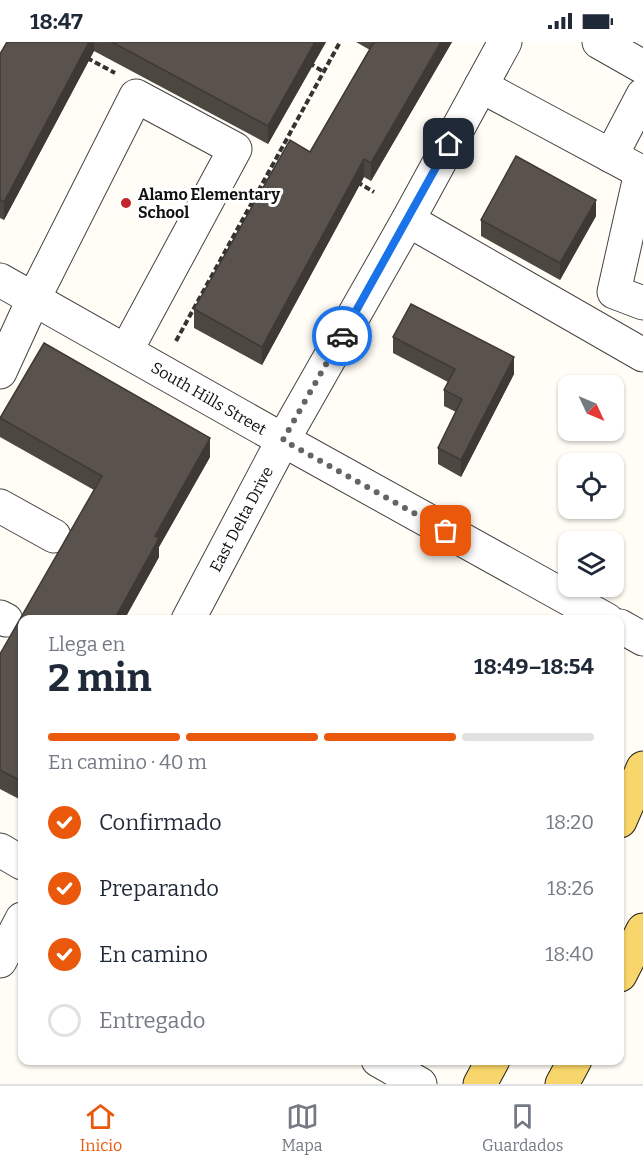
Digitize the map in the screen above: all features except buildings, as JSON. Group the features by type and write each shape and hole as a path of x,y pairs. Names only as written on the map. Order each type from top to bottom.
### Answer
{"main road":[{"path":"624,812 643,768"},
{"path":"624,967 643,930"},
{"path":"480,1084 490,1065"},
{"path":"562,1084 572,1065"}],"street":[{"name":"East Delta Drive","path":"191,615 283,440 408,220 505,42"},
{"path":"599,42 643,67"},
{"path":"481,86 642,172 629,297 601,331"},
{"path":"611,156 643,95"},
{"path":"0,372 33,300 136,96 235,149 126,351"},
{"path":"408,220 643,355"},
{"name":"South Hills Street","path":"0,280 591,615"},
{"path":"0,506 54,536"},
{"path":"0,850 18,861"},
{"path":"0,960 18,926"},
{"path":"387,1065 420,1084"}],"path":[{"path":"176,342 340,42"},
{"path":"85,57 89,49"},
{"path":"306,62 324,72"},
{"path":"354,181 374,192"}],"way so far":[{"path":"342,336 283,440 446,531"}],"place":[{"name":"Alamo Elementary School","path":"126,203"}],"route":[{"path":"342,336 449,144"}]}
